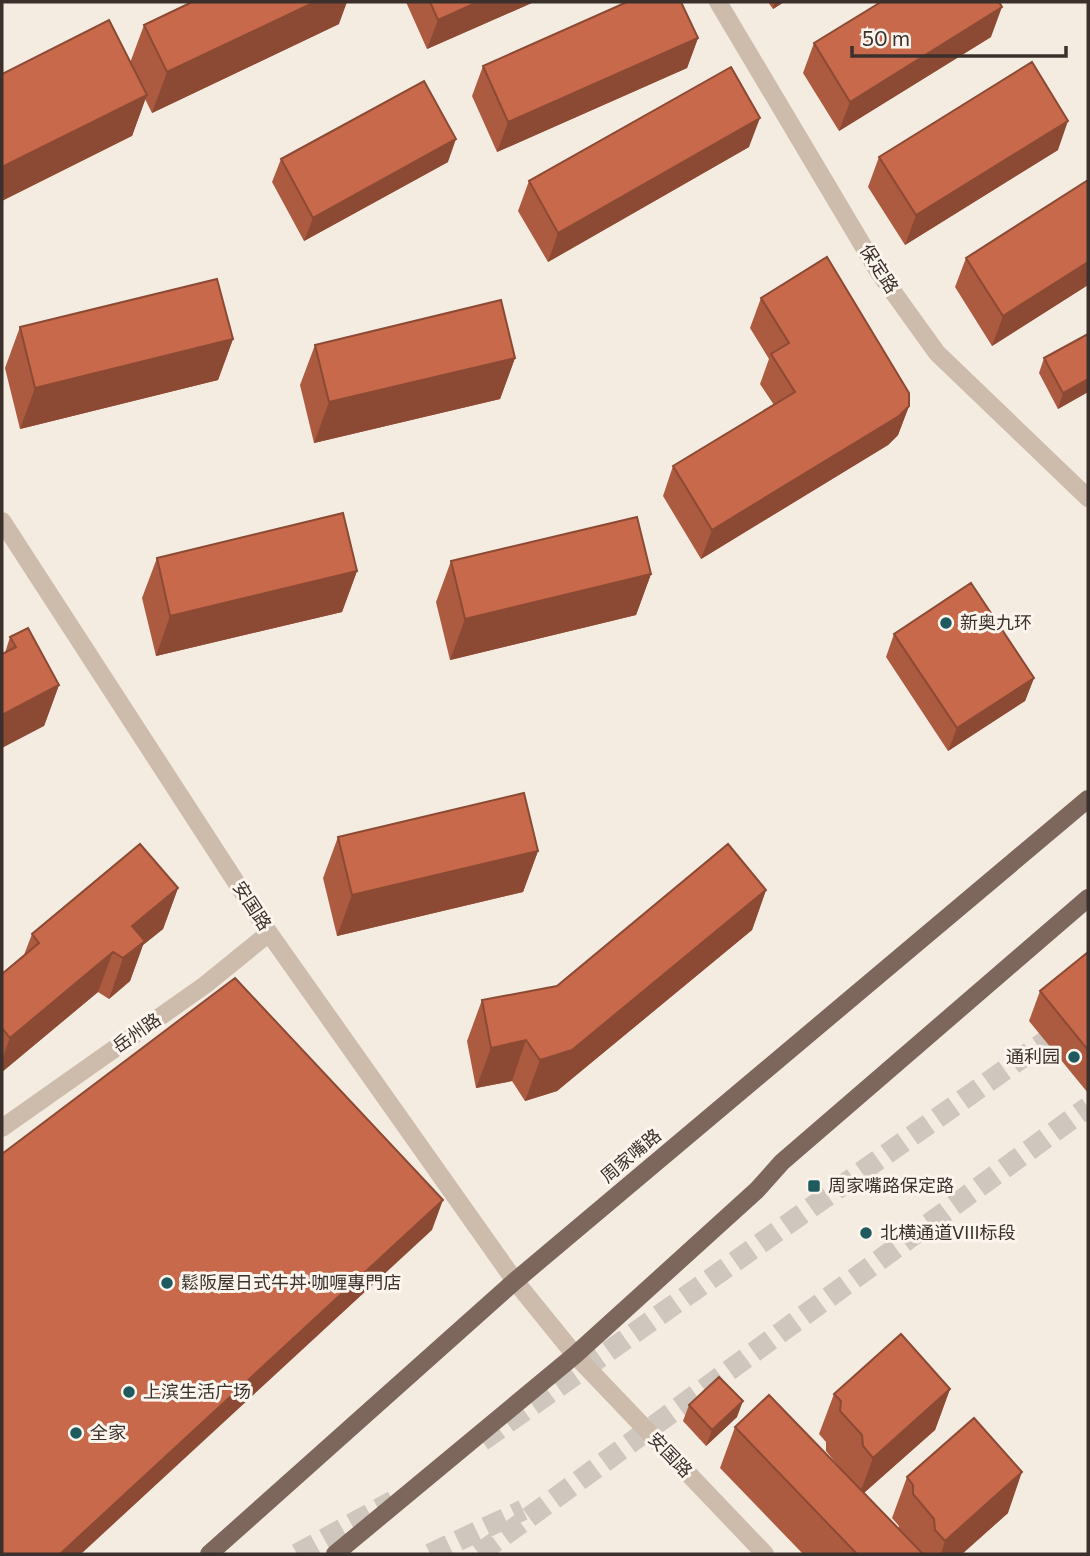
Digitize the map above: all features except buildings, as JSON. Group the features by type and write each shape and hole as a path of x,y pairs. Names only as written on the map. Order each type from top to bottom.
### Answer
{"main road":[{"name":"周家嘴路","path":"209,1554 515,1281 1088,799"},
{"path":"335,1554 575,1355 757,1190 782,1162 1088,898"}],"street":[{"name":"保定路","path":"718,2 878,271 937,354 1088,498"},
{"name":"安国路","path":"2,521 269,933 515,1281 575,1355 765,1554"},
{"name":"岳州路","path":"2,1128 205,985 269,933"}],"tunnel":[{"path":"482,1441 1088,1011"},
{"path":"479,1554 1088,1107"},
{"path":"297,1554 393,1501"},
{"path":"430,1554 523,1510"}],"place":[{"name":"新奥九环","path":"946,623"},
{"name":"通利园","path":"1074,1057"},
{"name":"周家嘴路保定路","path":"814,1186"},
{"name":"北横通道VIII标段","path":"866,1233"},
{"name":"鬆阪屋日式牛丼·咖喱專門店","path":"167,1283"},
{"name":"上滨生活广场","path":"129,1392"},
{"name":"全家","path":"76,1433"}]}
